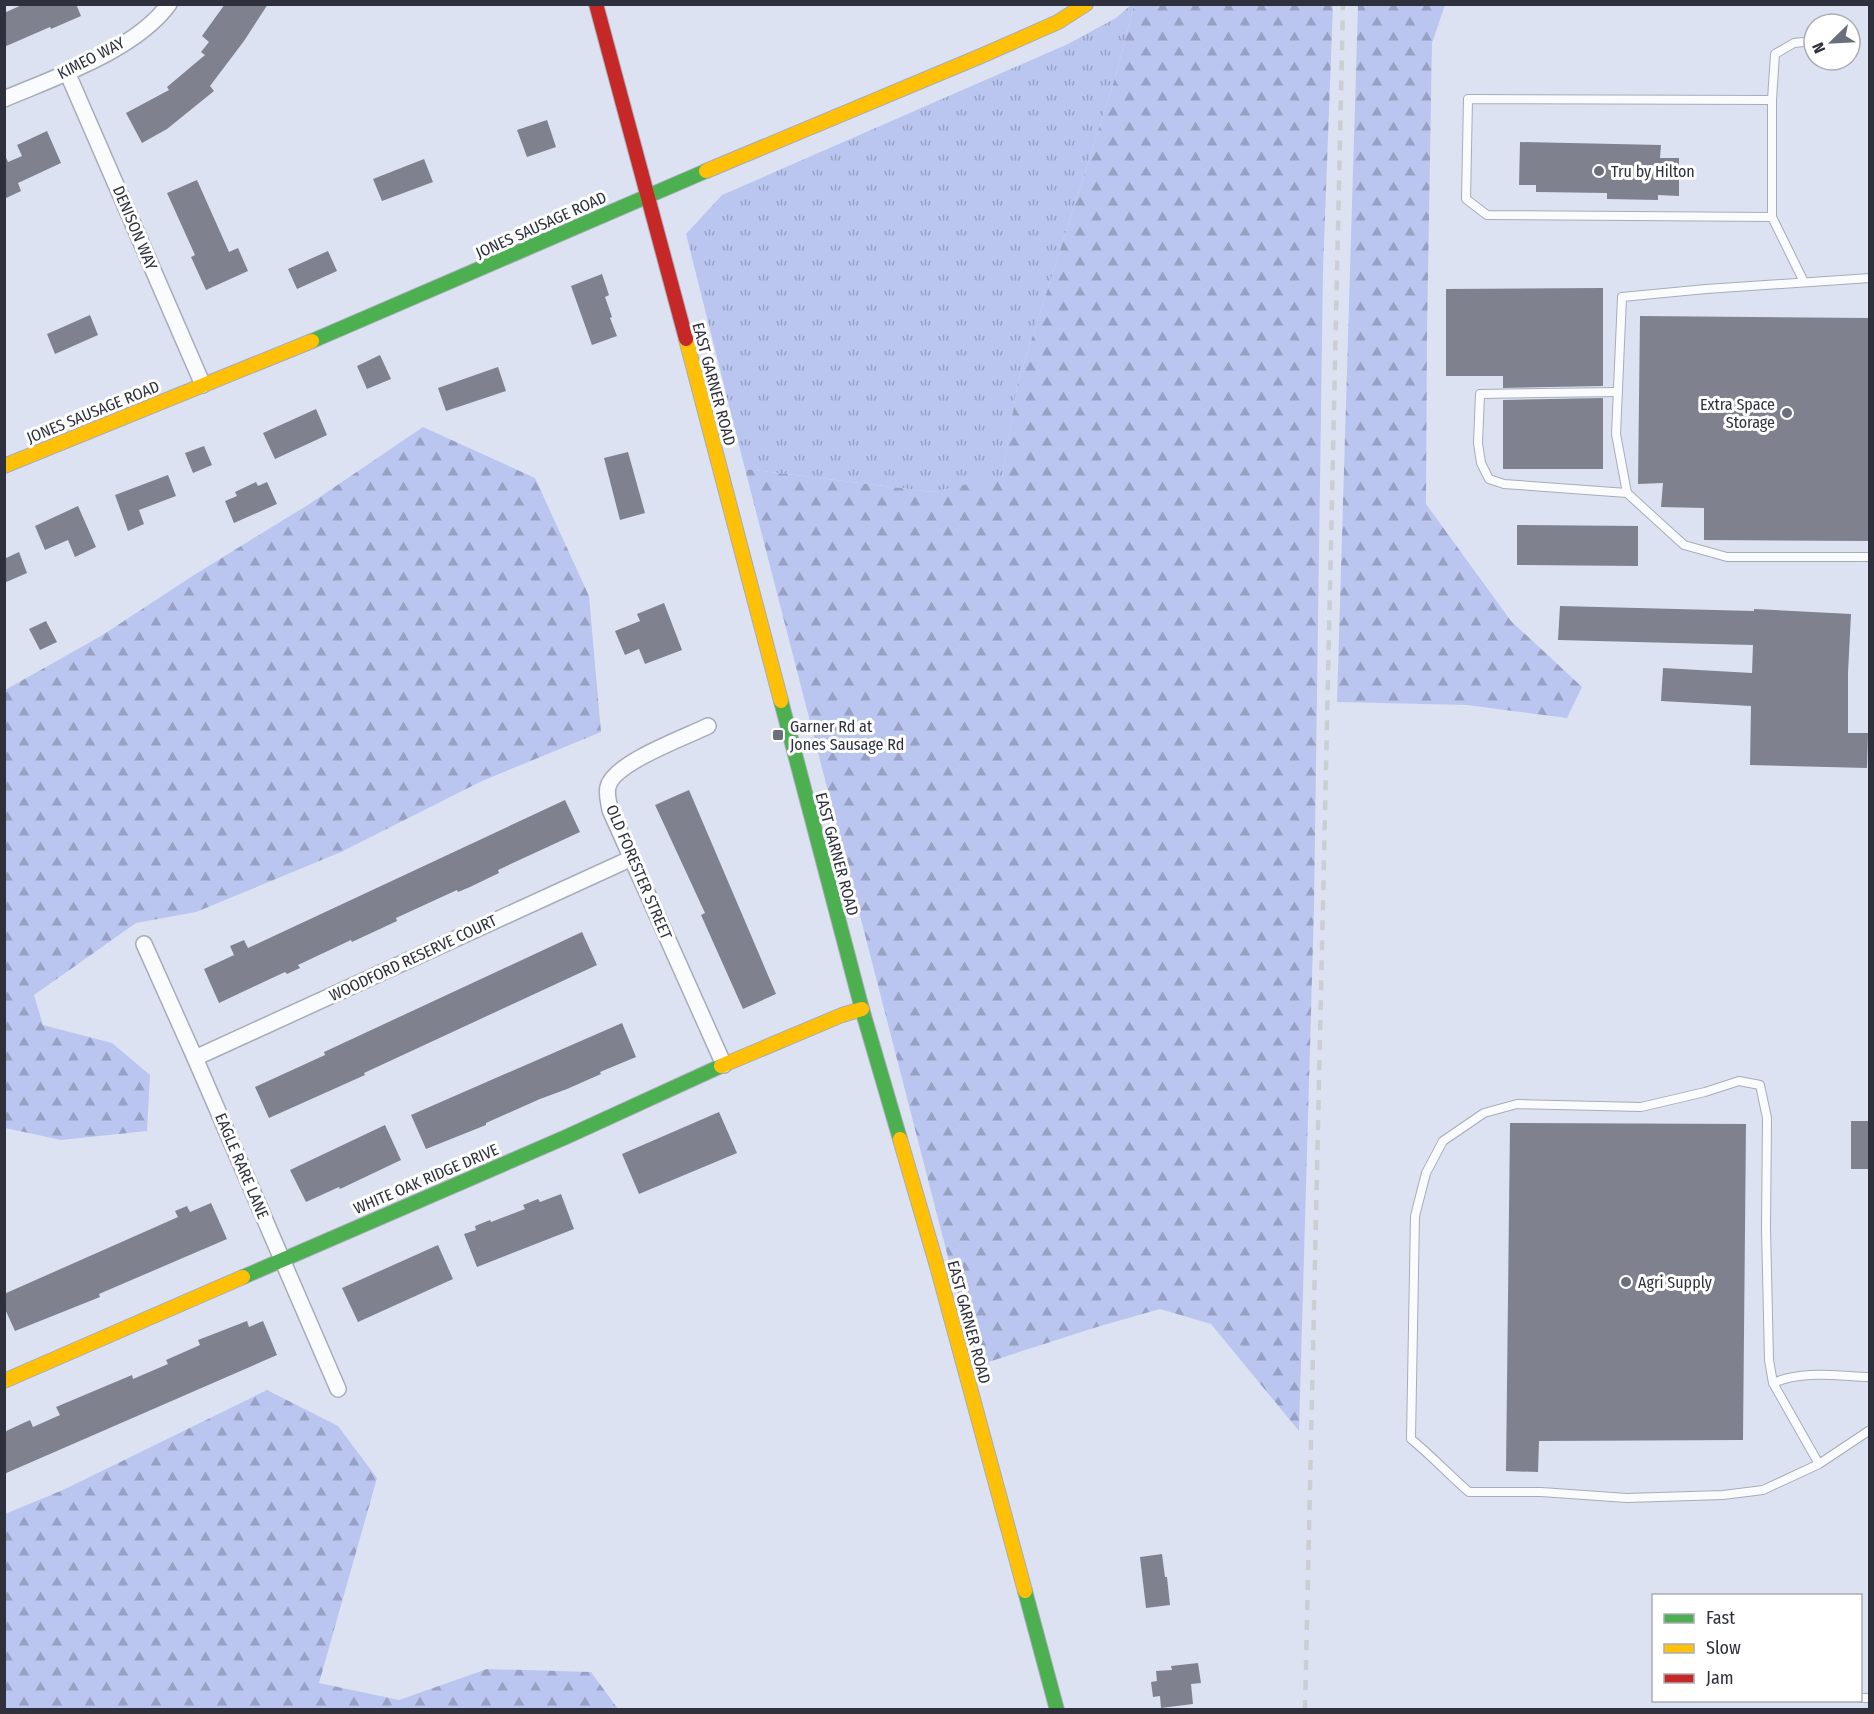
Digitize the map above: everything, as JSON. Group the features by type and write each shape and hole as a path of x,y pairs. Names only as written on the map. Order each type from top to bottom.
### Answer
{"main road":[{"name":"EAST GARNER ROAD","path":"596,4 862,1009 937,1266 1057,1710"},
{"name":"JONES SAUSAGE ROAD","path":"4,466 334,332 552,239 648,195 981,56 1058,22 1086,4"},
{"name":"WHITE OAK RIDGE DRIVE","path":"4,1381 566,1137 724,1065 842,1015 862,1009"}],"street":[{"name":"KIMEO WAY","path":"4,99 103,55 144,30 169,4"},
{"name":"DENISON WAY","path":"67,72 203,385"},
{"name":"OLD FORESTER STREET","path":"708,726 632,761 621,769 608,785 608,797 610,810 724,1065"},
{"name":"WOODFORD RESERVE COURT","path":"195,1058 632,858"},
{"name":"EAGLE RARE LANE","path":"144,944 338,1389"}],"lane":[{"path":"1802,42 1794,43 1775,54 1772,100 1772,217 1804,282"},
{"path":"1772,100 1468,99 1466,199 1487,216 1772,217"},
{"path":"1869,278 1622,297 1616,434 1627,493 1684,545 1727,557 1869,557"},
{"path":"1618,392 1480,394 1478,443 1481,463 1489,479 1497,482 1627,493"},
{"path":"1819,1464 1773,1383 1769,1360 1766,1228 1767,1118 1760,1085 1739,1081 1705,1092 1641,1107 1517,1104 1484,1113 1443,1141 1426,1173 1415,1216 1411,1439 1469,1492 1541,1492 1627,1498 1723,1495 1763,1490 1819,1464 1869,1430"},
{"path":"1773,1383 1800,1374 1869,1377"}],"green space":[{"path":"1134,5 1115,78 1018,382 1002,477 933,492 745,469 686,234 722,195 1068,44 1116,18"},
{"path":"1134,5 1333,5 1323,269 1314,908 1299,1431 1211,1324 1160,1309 976,1366 745,469 933,492 1002,476 1018,382 1115,78"},
{"path":"1358,5 1445,5 1432,43 1426,504 1511,621 1582,687 1567,718 1467,705 1337,702"},
{"path":"423,427 535,478 589,596 601,732 482,781 341,852 196,912 136,923 34,995 43,1025 112,1043 150,1075 147,1131 61,1140 5,1128 5,690 101,636 311,503"},
{"path":"267,1390 338,1426 377,1478 319,1683 399,1700 487,1669 591,1672 618,1709 5,1709 5,1514 63,1490"}],"building":[{"path":"24,4 76,4 81,16 4,47 4,13"},
{"path":"225,4 268,4 210,86 214,91 167,129 142,143 126,113 169,90 167,87 205,55 201,52 209,42 202,36"},
{"path":"547,120 556,147 527,157 517,130"},
{"path":"47,131 61,163 18,183 21,191 4,199 4,153 8,162 22,156 17,145"},
{"name":"Tru by Hilton","path":"1520,142 1661,145 1660,158 1679,158 1679,196 1658,195 1658,200 1607,199 1607,193 1536,192 1536,185 1519,185"},
{"path":"424,159 433,182 382,201 373,179"},
{"path":"197,180 229,252 238,248 248,271 206,290 191,257 195,255 167,193"},
{"path":"328,251 337,271 297,289 288,269"},
{"path":"602,274 609,295 605,297 612,317 610,318 617,336 592,345 571,286"},
{"path":"1603,288 1603,386 1503,388 1503,376 1446,376 1446,289"},
{"path":"90,315 98,335 55,354 47,334"},
{"name":"Extra Space Storage","path":"1640,316 1869,318 1869,541 1704,540 1704,508 1661,507 1663,483 1638,484"},
{"path":"380,355 391,379 367,389 357,366"},
{"path":"498,367 506,391 446,411 438,388"},
{"path":"1603,398 1603,469 1503,469 1503,400"},
{"path":"316,409 327,435 275,459 263,433"},
{"path":"204,446 212,465 193,473 185,453"},
{"path":"628,452 645,513 620,520 604,458"},
{"path":"168,475 176,496 139,510 144,524 128,531 115,495"},
{"path":"256,482 258,486 267,482 277,504 234,523 225,501 237,496 235,492"},
{"path":"78,506 96,547 75,557 68,540 45,550 35,526"},
{"path":"1517,525 1638,526 1638,566 1517,565"},
{"path":"19,552 27,573 4,583 4,559"},
{"path":"664,603 682,650 645,664 639,649 625,655 615,631 640,621 637,614"},
{"path":"1560,606 1754,611 1754,609 1851,614 1848,733 1868,733 1867,768 1750,765 1751,706 1661,701 1663,668 1752,673 1753,645 1558,640"},
{"path":"46,621 57,642 40,650 29,629"},
{"path":"689,790 776,994 743,1009 701,915 705,913 655,805"},
{"path":"565,800 580,832 498,870 499,873 470,887 458,892 457,890 396,918 397,921 298,965 300,968 287,974 285,972 219,1003 204,969 234,955 230,946 244,940 248,948"},
{"path":"582,932 597,965 269,1118 255,1087 325,1055 324,1052"},
{"path":"622,1023 636,1057 486,1123 486,1125 426,1149 411,1115"},
{"path":"719,1112 737,1153 639,1194 622,1154"},
{"path":"1851,1121 1869,1121 1869,1169 1851,1169"},
{"name":"Agri Supply","path":"1510,1123 1746,1124 1743,1440 1539,1441 1538,1472 1506,1471"},
{"path":"385,1125 401,1160 340,1189 339,1187 306,1202 290,1170"},
{"path":"561,1194 574,1229 477,1267 464,1234 476,1230 475,1226 525,1209 523,1205 538,1199 540,1202"},
{"path":"211,1203 227,1239 99,1294 100,1297 15,1331 4,1307 4,1294 178,1217 175,1211 187,1206 190,1212"},
{"path":"438,1245 453,1279 358,1322 342,1288"},
{"path":"247,1321 249,1327 263,1321 277,1355 4,1474 4,1432 30,1420 33,1427 60,1415 56,1407 132,1375 133,1379 168,1364 166,1360 200,1345 198,1340"},
{"path":"1162,1554 1170,1605 1146,1608 1140,1557"},
{"path":"1198,1663 1201,1683 1191,1684 1193,1704 1161,1708 1160,1696 1153,1697 1151,1682 1157,1681 1156,1671 1172,1670 1171,1666"}],"railway":[{"path":"1305,1710 1343,4"}],"traffic: fast":[{"path":"312,341 706,171"},
{"path":"781,701 862,1009 900,1139"},
{"path":"243,1277 566,1137 721,1066"},
{"path":"1025,1591 1057,1710"}],"traffic: slow":[{"path":"706,171 981,56 1058,22 1086,4"},
{"path":"686,339 781,701"},
{"path":"4,466 312,341"},
{"path":"721,1066 842,1015 862,1009"},
{"path":"900,1139 937,1266 1025,1591"},
{"path":"4,1381 243,1277"}],"traffic: jam":[{"path":"596,4 686,339"}],"place":[{"name":"Tru by Hilton","path":"1599,171"},
{"name":"Extra Space Storage","path":"1787,413"},
{"name":"Garner Rd at Jones Sausage Rd","path":"778,735"},
{"name":"Agri Supply","path":"1626,1282"}]}
